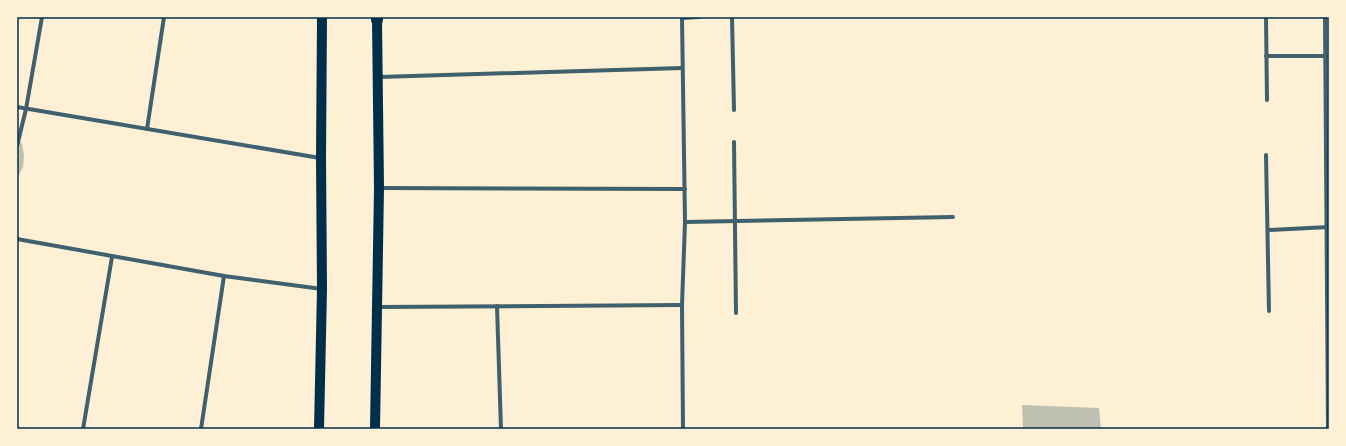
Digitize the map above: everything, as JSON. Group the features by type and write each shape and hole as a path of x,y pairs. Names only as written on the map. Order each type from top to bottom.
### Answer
{"main road":[{"path":"318,429 322,289 320,158 322,17"},
{"path":"375,429 379,188 379,77 377,18"}],"street":[{"path":"17,146 26,109 42,17"},
{"path":"147,129 164,17"},
{"path":"683,429 682,305 685,189 682,17 699,17"},
{"path":"732,17 734,110"},
{"path":"1266,17 1267,100"},
{"path":"1326,17 1328,429"},
{"path":"1266,56 1326,56"},
{"path":"379,77 682,68"},
{"path":"17,107 320,158"},
{"path":"734,142 736,313"},
{"path":"1266,155 1269,311"},
{"path":"379,188 685,189"},
{"path":"685,222 953,217"},
{"path":"1268,230 1328,227"},
{"path":"17,239 224,276 322,289"},
{"path":"83,429 112,257"},
{"path":"201,429 224,276"},
{"path":"377,306 682,305"},
{"path":"497,306 501,429"}],"building":[{"path":"17,136 22,144 24,155 23,167 17,179"},
{"path":"1022,405 1099,408 1101,429 1023,429"}]}
